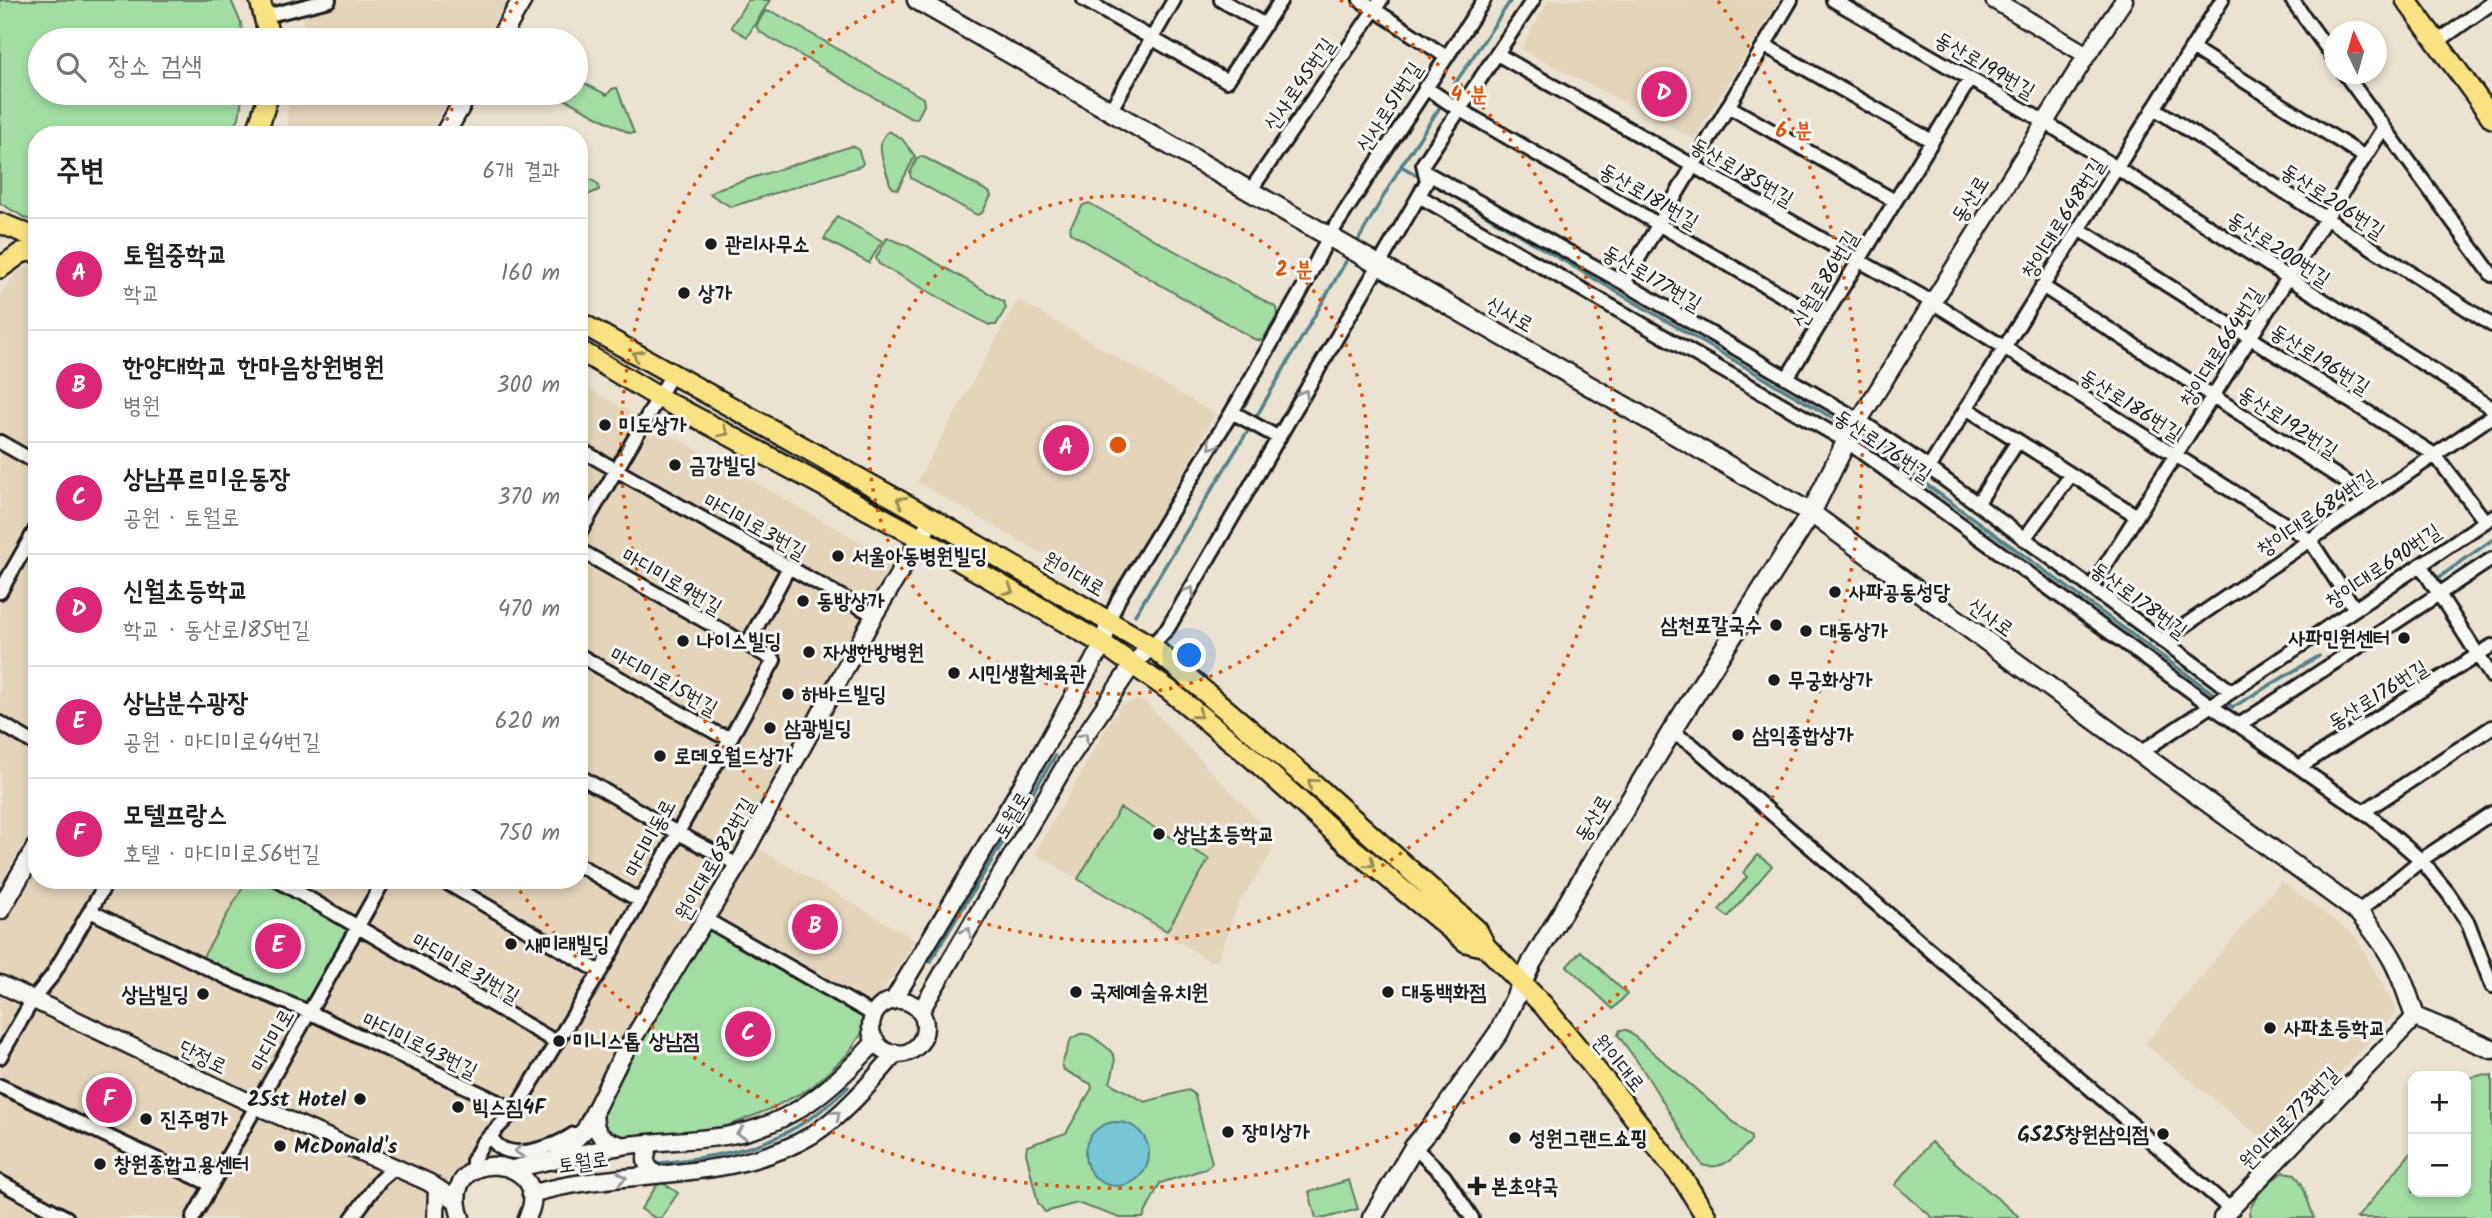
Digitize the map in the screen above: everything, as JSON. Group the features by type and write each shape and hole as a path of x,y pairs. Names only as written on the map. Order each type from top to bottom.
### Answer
{"main road":[{"path":"506,28 522,0"},
{"path":"917,0 1329,236"},
{"path":"2406,0 2492,118"},
{"path":"263,8 267,28"},
{"path":"261,126 266,105"},
{"path":"449,126 461,105"},
{"path":"0,223 28,234"},
{"name":"신사로","path":"1329,236 1811,513 2358,912 2389,950 2400,972 2415,1017"},
{"path":"0,268 28,251"},
{"name":"원이대로","path":"588,327 932,519 1151,646 1404,863 1477,930 1486,947 1522,984 1622,1102 1685,1182 1707,1218"},
{"name":"원이대로","path":"588,355 658,397 920,538 1103,643 1252,758 1352,848 1466,942 1486,947"},
{"name":"동산로","path":"1372,1218 1415,1147 1499,1032 1532,962 1671,732 1811,513 1852,431"},
{"path":"0,910 28,862"},
{"path":"2415,1017 2492,1049"}],"street":[{"path":"263,8 329,0"},
{"path":"1084,0 1227,81 1281,0"},
{"path":"1110,111 1174,0"},
{"path":"1221,0 1265,24"},
{"path":"1360,0 1378,5 1446,56"},
{"name":"신사로51번길","path":"1109,621 1119,598 1303,289 1329,236 1484,0"},
{"path":"1151,646 1168,628 1279,438 1373,262 1423,185 1423,164 1458,108 1533,0"},
{"path":"1624,283 1791,0"},
{"name":"동산로199번길","path":"1833,0 2045,122"},
{"path":"1994,0 2019,6 2087,55"},
{"name":"동산로","path":"1852,431 2124,0"},
{"name":"창이대로648번길","path":"1928,468 2222,0"},
{"path":"2292,0 2324,44"},
{"path":"2437,42 2492,3"},
{"name":"신사로45번길","path":"1250,191 1378,5"},
{"path":"1764,45 1931,141"},
{"path":"2192,48 2365,157"},
{"name":"동산로185번길","path":"1497,54 1932,302"},
{"name":"신월로86번길","path":"1787,378 1970,79"},
{"path":"2352,84 2492,275"},
{"name":"동산로181번길","path":"1428,88 1823,320"},
{"path":"1728,106 1895,201"},
{"name":"동산로206번길","path":"2154,108 2492,325"},
{"name":"동산로200번길","path":"2045,122 2492,408"},
{"name":"창이대로664번길","path":"2091,588 2384,127"},
{"name":"동산로177번길","path":"1423,185 1541,238 1624,283 1694,327 1787,378 1852,431"},
{"name":"동산로176번길","path":"1423,185 1529,257 1683,345 1852,431 2017,562 2239,725 2363,812 2421,860 2448,892 2468,922 2492,986"},
{"name":"동산로196번길","path":"2079,229 2435,455"},
{"path":"1529,257 1541,238"},
{"name":"동산로192번길","path":"2042,286 2371,498"},
{"name":"동산로186번길","path":"1932,302 2310,540"},
{"path":"1683,345 1694,327"},
{"path":"588,518 672,374"},
{"path":"1966,408 2137,516"},
{"path":"1232,412 1279,438"},
{"name":"창이대로684번길","path":"2162,641 2492,416"},
{"name":"동산로178번길","path":"1852,431 1928,468 2229,693"},
{"path":"1977,504 2018,441"},
{"path":"0,442 28,458"},
{"name":"마디미로3번길","path":"588,454 874,615"},
{"path":"2435,455 2488,519"},
{"path":"2017,562 2071,475"},
{"name":"원이대로682번길","path":"553,1161 585,1130 620,1060 738,864 874,615 932,519"},
{"name":"창이대로690번길","path":"2213,704 2488,519"},
{"path":"2310,540 2355,609"},
{"path":"0,592 28,543"},
{"name":"마디미로9번길","path":"588,555 747,645"},
{"path":"2239,725 2492,559"},
{"path":"2421,566 2492,677"},
{"path":"747,645 789,567"},
{"name":"토월로","path":"893,1001 1042,752 1103,643 1109,621"},
{"name":"마디미동로","path":"468,1177 481,1144 494,1137 515,1110 600,972 774,660 747,645"},
{"name":"토월로","path":"920,1012 1064,769 1133,664 1151,646"},
{"name":"동산로176번길","path":"2299,767 2492,646"},
{"name":"마디미로15번길","path":"588,660 718,734 731,737"},
{"path":"2140,753 2213,704"},
{"path":"0,723 28,740"},
{"path":"2363,812 2492,727"},
{"path":"1671,732 1691,744 2226,1214"},
{"path":"1042,752 1051,746 1062,749 1066,758 1064,769"},
{"path":"588,781 738,864"},
{"path":"2358,912 2421,860 2492,813"},
{"path":"588,870 640,901"},
{"path":"0,1057 33,999 52,976 103,889"},
{"name":"마디미로31번길","path":"292,889 556,1042"},
{"name":"마디미로","path":"193,1218 379,889"},
{"path":"457,889 600,972"},
{"name":"마디미로43번길","path":"90,911 230,979 309,1012 515,1110"},
{"path":"705,919 874,1015"},
{"path":"922,950 922,964 928,970 935,971 949,962"},
{"name":"단정로","path":"0,984 257,1106 432,1185 455,1211"},
{"path":"893,1001 911,1003 920,1012 925,1024 921,1041 909,1051 896,1053 885,1050 876,1041 872,1030 874,1015 879,1008 893,1001"},
{"name":"원이대로773번길","path":"2226,1214 2415,1017"},
{"name":"토월로","path":"513,1169 626,1146 751,1131 807,1104 841,1079 876,1041"},
{"name":"토월로","path":"531,1194 571,1184 742,1162 776,1153 813,1134 858,1096 896,1053"},
{"path":"841,1079 856,1075 861,1084 858,1096"},
{"path":"0,1086 212,1185"},
{"path":"494,1137 499,1149 511,1153 546,1148 571,1136 593,1115 599,1134 605,1140 626,1146"},
{"path":"494,1137 492,1153 495,1164 513,1169 524,1180 531,1194 532,1217"},
{"path":"651,1143 645,1160 647,1167 657,1175"},
{"path":"1415,1147 1444,1176 1472,1218"},
{"name":"단정로","path":"432,1185 468,1177 495,1164"},
{"path":"352,1218 380,1180 394,1167"},
{"path":"455,1211 468,1177"},
{"path":"0,1182 66,1218"},
{"path":"532,1217 541,1202 571,1184"},
{"path":"432,1185 436,1218"}],"shaded area":[{"path":"297,0 507,0 490,28 304,28"},
{"path":"1549,0 1779,0 1694,139 1521,49"},
{"path":"289,105 446,105 434,126 288,126"},
{"path":"28,266 28,835 0,885 0,296 16,272"},
{"path":"1018,300 1215,414 1116,595 917,482"},
{"path":"588,388 888,558 894,571 731,867 566,1142 545,1156 466,1167 452,1175 432,1218 0,1218 0,916 28,868 28,889 588,889"},
{"name":"상남초등학교","path":"1137,700 1145,702 1273,836 1270,856 1239,902 1218,959 1212,962 1035,853 1116,712 1121,705"},
{"path":"757,848 915,940 874,1004 715,913"},
{"name":"사파초등학교","path":"2281,881 2356,937 2397,1011 2273,1147 2145,1044"}],"green space":[{"path":"0,0 231,0 242,28 28,28 28,105 241,105 239,118 235,126 28,126 28,219 0,203"},
{"path":"748,0 770,0 747,37 732,28 732,25"},
{"path":"765,11 775,13 923,98 924,105 917,119 910,118 760,32 756,26"},
{"path":"588,85 607,95 617,88 634,133 629,133 576,105 588,105"},
{"path":"889,131 902,139 915,156 898,189 890,184 882,156 881,142"},
{"path":"852,146 858,149 863,163 861,166 731,207 710,194 717,189"},
{"path":"922,156 989,192 991,196 982,213 977,215 911,178 910,173 917,158"},
{"path":"588,178 598,184 599,190 588,195"},
{"path":"1089,203 1277,308 1278,314 1262,341 1254,339 1071,233 1070,227 1083,205"},
{"path":"837,216 882,241 869,263 824,239"},
{"path":"887,238 904,244 1004,302 1006,308 996,325 989,325 879,264 876,258"},
{"path":"1120,808 1209,859 1167,931 1078,879"},
{"path":"1758,855 1772,866 1728,917 1719,910 1747,877 1743,873"},
{"path":"242,889 292,889 357,928 309,1012 199,964"},
{"path":"705,919 874,1015 848,1054 811,1088 770,1109 728,1126 620,1139 606,1135 597,1112"},
{"path":"1581,951 1627,994 1613,1009 1567,966"},
{"path":"1620,1030 1627,1030 1751,1137 1751,1141 1735,1157 1723,1164 1710,1167 1702,1165 1642,1068 1618,1035"},
{"path":"1080,1034 1091,1036 1112,1052 1115,1060 1110,1083 1145,1102 1188,1090 1195,1096 1212,1163 1205,1169 1160,1183 1143,1218 1120,1218 1077,1203 1045,1212 1038,1203 1026,1153 1027,1146 1066,1133 1092,1088 1091,1084 1064,1070 1062,1064 1071,1039"},
{"path":"2492,1076 2492,1218 2357,1218 2408,1156 2408,1197 2471,1197 2471,1078"},
{"path":"1931,1142 2018,1216 1933,1218 1895,1185"},
{"path":"2284,1172 2295,1174 2302,1184 2314,1218 2251,1218 2249,1214 2257,1196"},
{"path":"1349,1180 1358,1209 1316,1218 1309,1192"},
{"path":"660,1181 678,1193 661,1218 655,1218 641,1209"}],"water":[{"path":"1111,1122 1123,1122 1140,1131 1147,1142 1147,1166 1140,1177 1123,1186 1111,1186 1099,1181 1090,1172 1085,1160 1085,1148 1090,1136 1099,1127"}],"waterway":[{"path":"1446,97 1511,0"},
{"path":"1355,246 1401,166 1442,104"},
{"path":"1401,166 1422,178"},
{"path":"1429,182 1848,427"},
{"path":"1135,615 1252,424 1349,256"},
{"path":"1857,434 2218,697"},
{"path":"2438,578 2492,540"},
{"path":"2225,702 2233,707 2319,656"},
{"path":"930,962 1055,756"},
{"path":"653,1164 735,1151 781,1135 803,1123 848,1087"}],"place":[{"name":"신월초등학교","path":"1664,94"},
{"name":"관리사무소","path":"711,244"},
{"name":"상가","path":"684,293"},
{"name":"미도상가","path":"605,425"},
{"name":"토월중학교","path":"1066,448"},
{"name":"금강빌딩","path":"675,465"},
{"name":"서울아동병원빌딩","path":"838,556"},
{"name":"사파공동성당","path":"1835,592"},
{"name":"동방상가","path":"803,601"},
{"name":"삼천포칼국수","path":"1776,625"},
{"name":"대동상가","path":"1806,631"},
{"name":"사파민원센터","path":"2404,638"},
{"name":"나이스빌딩","path":"683,641"},
{"name":"자생한방병원","path":"809,652"},
{"name":"시민생활체육관","path":"954,673"},
{"name":"무궁화상가","path":"1774,680"},
{"name":"하바드빌딩","path":"788,694"},
{"name":"삼광빌딩","path":"770,728"},
{"name":"삼익종합상가","path":"1738,735"},
{"name":"로데오월드상가","path":"660,756"},
{"name":"상남초등학교","path":"1159,834"},
{"name":"한양대학교 한마음창원병원","path":"815,927"},
{"name":"새미래빌딩","path":"511,944"},
{"name":"상남분수광장","path":"278,946"},
{"name":"국제예술유치원","path":"1076,992"},
{"name":"대동백화점","path":"1388,992"},
{"name":"상남빌딩","path":"203,994"},
{"name":"사파초등학교","path":"2270,1028"},
{"name":"상남푸르미운동장","path":"748,1034"},
{"name":"미니스톱 상남점","path":"559,1041"},
{"name":"25st Hotel","path":"360,1099"},
{"name":"모텔프랑스","path":"109,1100"},
{"name":"빅스짐4F","path":"458,1107"},
{"name":"진주명가","path":"146,1119"},
{"name":"장미상가","path":"1228,1132"},
{"name":"GS25창원삼익점","path":"2163,1134"},
{"name":"성원그랜드쇼핑","path":"1515,1138"},
{"name":"McDonald's","path":"280,1146"},
{"name":"창원종합고용센터","path":"100,1164"},
{"name":"본초약국","path":"1477,1186"}]}
